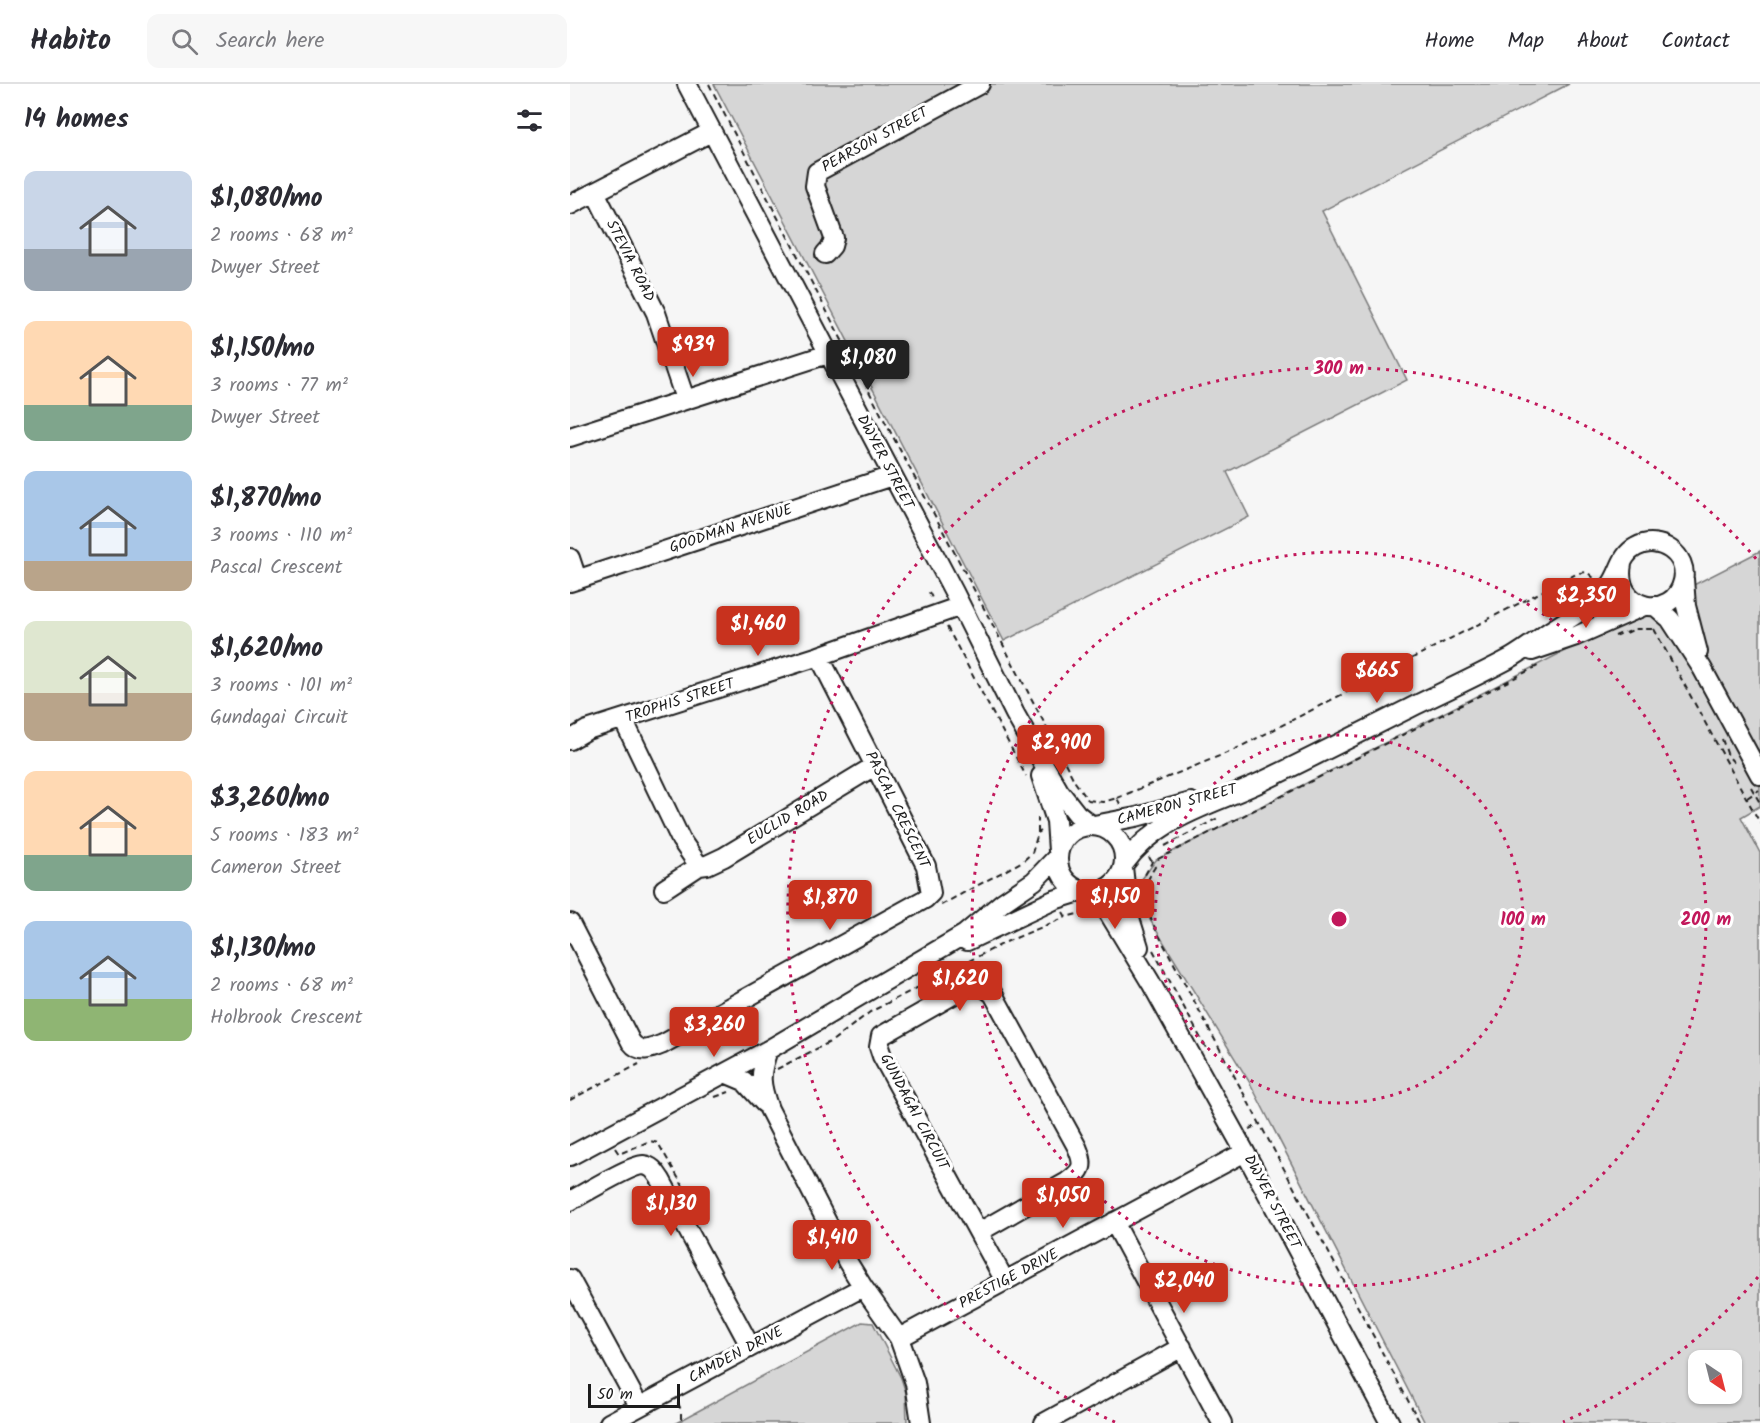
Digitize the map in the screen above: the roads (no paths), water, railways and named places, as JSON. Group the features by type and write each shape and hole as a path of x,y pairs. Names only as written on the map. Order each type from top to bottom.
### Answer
{"street":[{"name":"DWYER STREET","path":"687,84 961,606 1015,714 1059,791 1077,814 1093,825"},
{"name":"PEARSON STREET","path":"825,254 832,246 834,238 815,186 817,172 980,84"},
{"path":"570,205 711,132"},
{"name":"STEVIA ROAD","path":"594,192 656,313 685,399"},
{"path":"570,437 828,354"},
{"name":"GOODMAN AVENUE","path":"573,580 892,476"},
{"path":"1702,668 1686,606 1680,559 1664,545 1644,543 1635,547 1627,554 1622,564 1621,585 1634,601 1649,606 1670,619 1702,668 1760,775"},
{"path":"570,558 573,580"},
{"name":"CAMERON STREET","path":"1123,866 1135,849 1160,827 1183,814 1259,783 1511,658 1581,611 1603,593 1612,584 1622,564"},
{"path":"1649,606 1665,603 1674,597 1680,589 1683,572"},
{"name":"TROPHIS STREET","path":"570,740 587,730 819,656 961,606"},
{"name":"CAMERON STREET","path":"1511,658 1576,636 1617,627 1649,606"},
{"name":"PASCAL CRESCENT","path":"570,923 634,1046 643,1050 663,1044 906,911 931,893 926,866 819,656"},
{"name":"DWYER STREET","path":"1015,714 1046,787 1056,821 1058,854"},
{"path":"623,719 681,840 699,866"},
{"name":"EUCLID ROAD","path":"664,889 699,866 724,857 876,765"},
{"name":"CAMERON STREET","path":"1093,825 1151,813 1259,783"},
{"path":"570,1156 768,1050 873,987 964,934 1003,902 1034,881 1058,854 1063,840 1070,832 1080,827 1093,825 1111,832 1117,838 1124,855 1123,866 1114,882 1107,888 1054,900 873,987"},
{"path":"1058,854 1061,875 1067,883 1087,892"},
{"name":"DWYER STREET","path":"1123,866 1128,912 1151,983"},
{"name":"DWYER STREET","path":"1087,892 1102,902 1151,983 1245,1152 1390,1423"},
{"name":"GUNDAGAI CIRCUIT","path":"979,1232 1067,1182 1079,1173 1082,1165 1077,1148 993,994 979,982 881,1036 879,1047 1005,1281"},
{"path":"754,1081 760,1073 768,1050"},
{"path":"725,1073 754,1081 762,1089 769,1109 862,1287 899,1338 915,1383 921,1423"},
{"name":"PRESTIGE DRIVE","path":"899,1338 1245,1152"},
{"path":"570,1201 631,1169 642,1165 652,1168 661,1180 750,1346"},
{"path":"1114,1222 1222,1423"},
{"path":"570,1279 639,1406"},
{"name":"CAMDEN DRIVE","path":"609,1423 862,1287"},
{"path":"1044,1423 1182,1347"}]}
